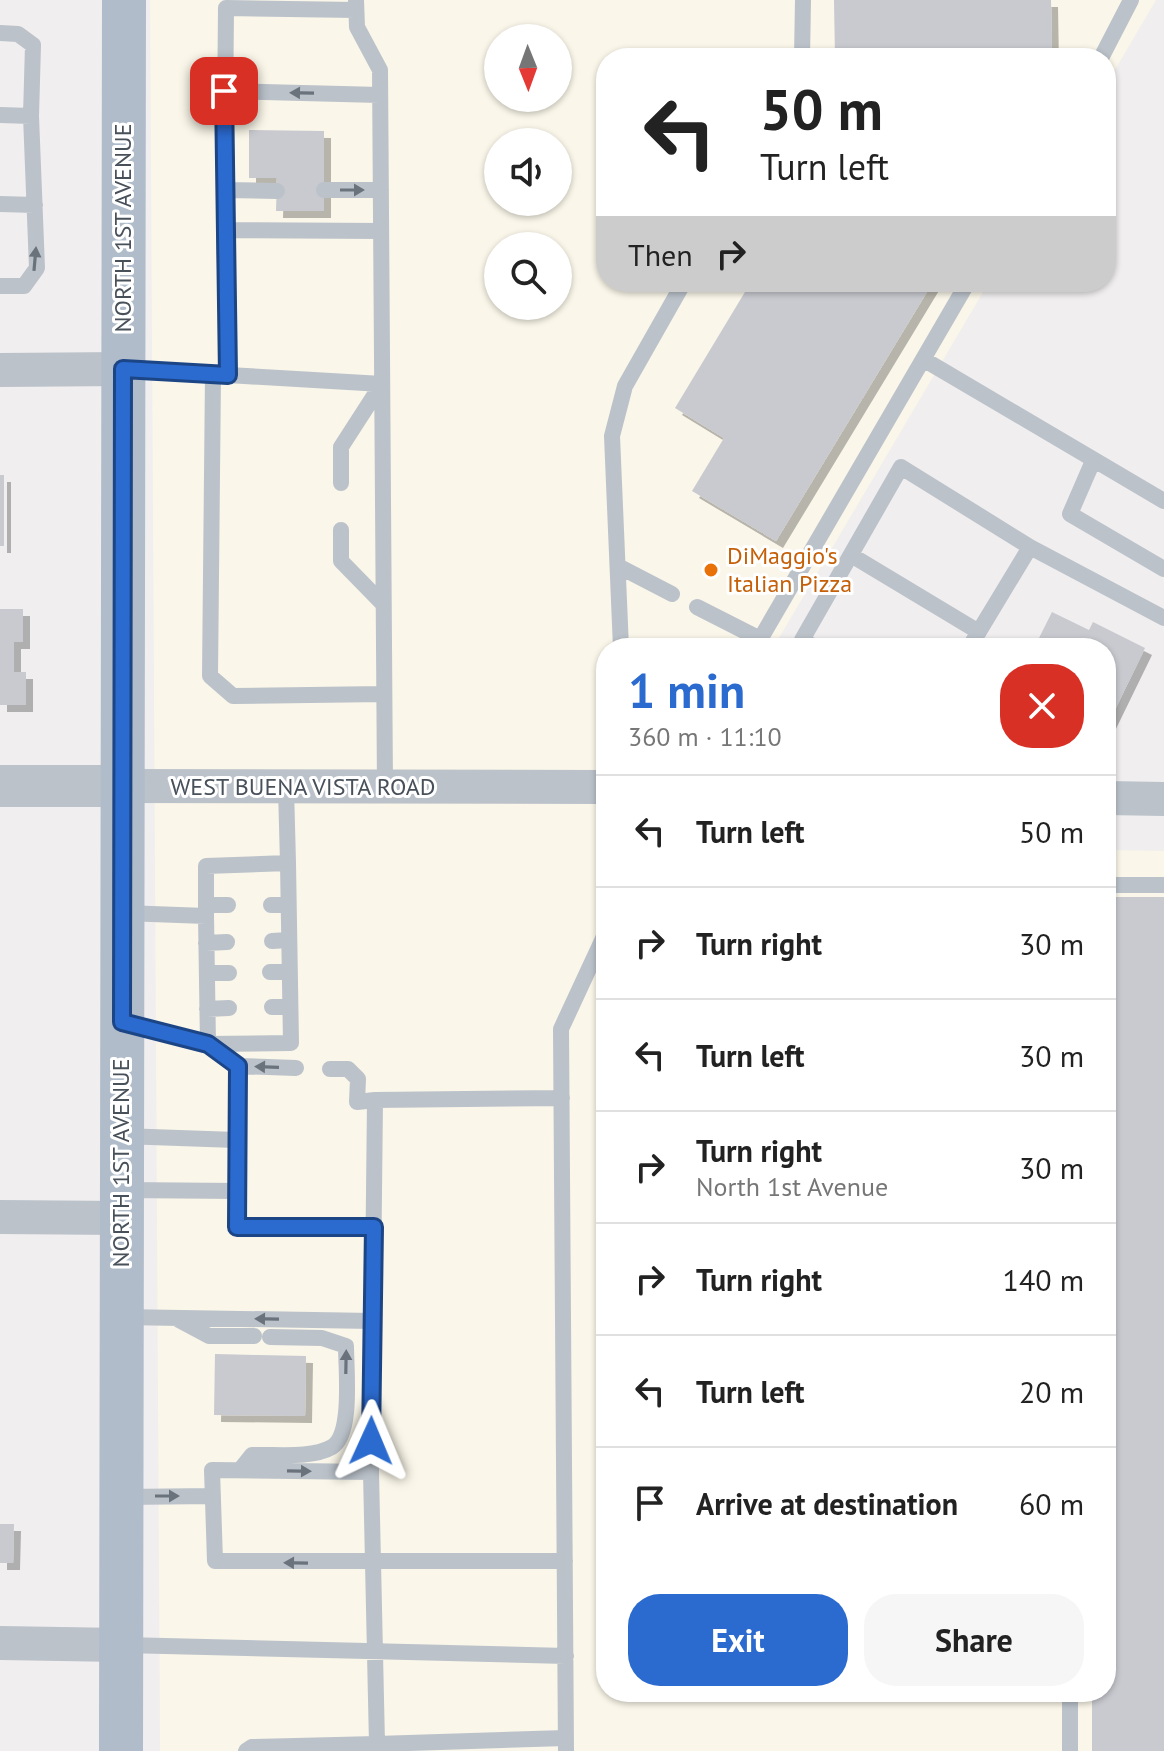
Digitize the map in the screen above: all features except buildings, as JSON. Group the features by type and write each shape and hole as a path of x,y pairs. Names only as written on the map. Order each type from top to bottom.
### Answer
{"main road":[{"name":"NORTH 1ST AVENUE","path":"121,1751 124,0"}],"street":[{"path":"0,370 123,369"},
{"name":"WEST BUENA VISTA ROAD","path":"0,786 596,787"},
{"path":"1116,798 1164,799"},
{"path":"0,1217 121,1204"},
{"path":"0,1643 121,1645"}],"lane":[{"path":"802,48 803,0"},
{"path":"1106,48 1131,0"},
{"path":"384,694 233,696 210,676 224,230 226,8 356,5 357,27 380,70 385,788"},
{"path":"0,33 18,34 33,45 31,116 37,268 24,286 0,286"},
{"path":"224,91 380,95"},
{"path":"0,115 31,116"},
{"path":"224,190 277,191"},
{"path":"324,190 381,190"},
{"path":"0,204 35,205"},
{"path":"224,230 381,231"},
{"path":"621,638 612,436 625,386 678,292"},
{"path":"761,638 962,292"},
{"path":"923,359 1164,501"},
{"path":"123,369 382,384"},
{"path":"341,483 341,447 382,384"},
{"path":"1093,461 1070,514 1164,569"},
{"path":"803,638 901,467 1030,547 1164,618"},
{"path":"341,530 341,561 383,604"},
{"path":"975,638 1030,547"},
{"path":"851,555 979,632"},
{"path":"618,566 672,594"},
{"path":"697,607 750,638"},
{"path":"122,1022 208,1044 291,1043 289,972 280,941 280,905 288,863 286,788"},
{"path":"208,1044 206,866 288,863"},
{"path":"1116,885 1164,885"},
{"path":"122,913 206,911 228,905"},
{"path":"206,943 227,942"},
{"path":"246,1751 252,1747 566,1744 561,1029 596,954"},
{"path":"270,972 289,972"},
{"path":"207,973 229,973"},
{"path":"272,1007 290,1007"},
{"path":"207,1009 229,1008"},
{"path":"208,1044 238,1066 296,1068"},
{"path":"238,1066 237,1227 374,1227"},
{"path":"330,1069 348,1069 358,1079 357,1102 562,1098"},
{"path":"375,1100 371,1472 377,1748"},
{"path":"121,1136 236,1140"},
{"path":"121,1204 237,1191"},
{"path":"121,1317 373,1321"},
{"path":"175,1318 209,1336 322,1338 346,1346 345,1432 333,1447 311,1452 252,1455 240,1470"},
{"path":"371,1472 212,1470 215,1561 374,1564 565,1561"},
{"path":"121,1497 213,1496"},
{"path":"121,1645 566,1656"},
{"path":"1070,1702 1070,1751"}],"shaded area":[{"path":"150,0 1156,0 1116,68 1116,48 596,48 596,292 983,292 779,638 596,638 596,1702 1116,1702 1116,850 1164,851 1164,1751 160,1751"}],"place":[{"name":"DiMaggio's Italian Pizza","path":"711,570"}],"route":[{"path":"224,91 228,375 123,369 122,1022 208,1044 238,1066 237,1227 374,1227 371,1441"}]}
